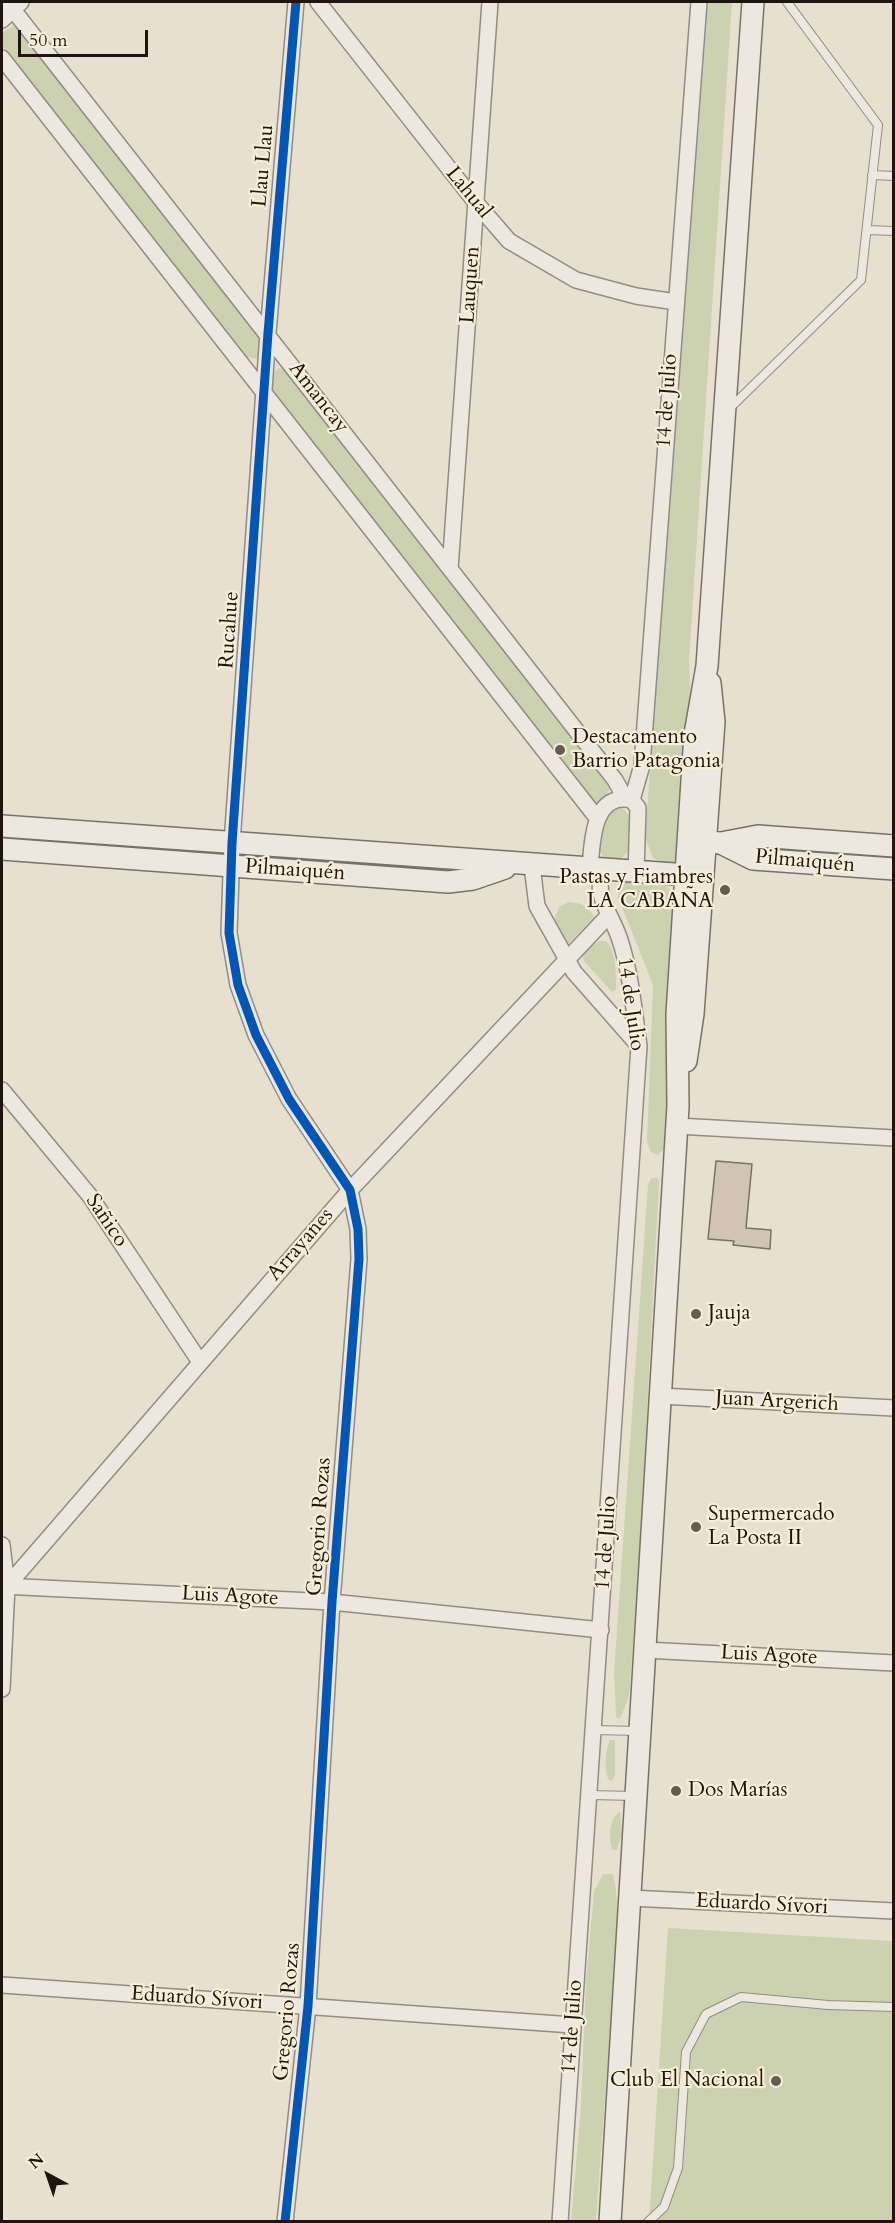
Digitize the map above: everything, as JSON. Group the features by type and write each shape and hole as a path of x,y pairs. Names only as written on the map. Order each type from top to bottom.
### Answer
{"main road":[{"name":"14 de Julio","path":"610,2222 677,1116 692,1029 694,875 705,842 714,722 707,666 753,2"},
{"name":"Pilmaiquén","path":"2,826 523,865 694,875"},
{"name":"Pilmaiquén","path":"705,842 758,836 894,846"},
{"name":"Pilmaiquén","path":"705,842 753,859 894,869"},
{"name":"Pilmaiquén","path":"2,849 448,882 473,879 523,865"}],"street":[{"name":"Llau Llau","path":"265,397 268,333 296,2"},
{"name":"Lahual","path":"318,2 477,204 509,241 576,280 636,296 676,302"},
{"name":"Lauquen","path":"450,569 490,2"},
{"name":"14 de Julio","path":"628,799 642,765 699,2"},
{"name":"Amancay","path":"11,8 268,333 628,799"},
{"name":"Amancay","path":"2,58 265,397 597,818"},
{"name":"Rucahue","path":"231,866 265,397"},
{"path":"597,818 615,801 628,799 638,808 636,872"},
{"name":"14 de Julio","path":"560,2222 639,1046 632,989 620,939 598,887 592,829 597,818"},
{"path":"523,865 537,906 574,972 639,1046"},
{"name":"Gregorio Rozas","path":"231,866 229,933 238,985 256,1035 289,1099 350,1190 358,1229 359,1260 332,1602 308,2007 285,2222"},
{"name":"Arrayanes","path":"4,1586 350,1190 566,958 609,915"},
{"name":"Sañico","path":"2,1090 90,1196 200,1362"},
{"path":"677,1116 894,1138"},
{"name":"Juan Argerich","path":"660,1396 894,1408"},
{"path":"2,1545 4,1586 2,1689"},
{"name":"Luis Agote","path":"4,1586 332,1602 601,1630"},
{"name":"Luis Agote","path":"645,1650 894,1663"},
{"name":"Eduardo Sívori","path":"630,1898 894,1911"},
{"name":"Eduardo Sívori","path":"2,1985 573,2025"}],"lane":[{"path":"725,414 861,280 878,125 787,2"},
{"path":"872,175 894,176"},
{"path":"867,230 894,231"},
{"path":"594,1730 640,1731"},
{"path":"589,1795 636,1796"},
{"path":"648,2222 664,2207 678,2168 686,2052 706,2014 741,1997 828,2005 894,2007"}],"green space":[{"path":"708,2 732,2 689,661 692,728 677,863 665,864 653,858 645,837"},
{"path":"13,26 18,29 261,340 262,356 256,359 244,356 2,45 2,33"},
{"path":"279,368 288,372 608,784 610,789 603,801 597,803 592,799 269,388 270,376"},
{"path":"619,808 624,809 631,818 628,851 620,860 606,860 599,851 603,826 608,816"},
{"path":"2,832 203,850 197,855 2,841"},
{"path":"749,843 893,853 893,862 749,851"},
{"path":"266,852 456,867 459,870 453,875 259,858"},
{"path":"626,882 665,886 678,895 665,1149 657,1155 651,1152 647,1141 653,985 618,897 619,888"},
{"path":"569,902 584,906 594,917 569,943 562,942 553,922 559,907"},
{"path":"599,941 606,941 610,945 614,957 616,990 612,992 583,960 584,952"},
{"path":"656,1177 659,1181 638,1583 629,1696 620,1719 616,1717 614,1673 648,1184"},
{"path":"610,1740 615,1740 615,1775 612,1781 608,1779 606,1764"},
{"path":"620,1811 622,1834 617,1850 612,1850 610,1829 613,1819"},
{"path":"603,1874 613,1874 617,1900 617,1926 596,2221 571,2222 581,2106 586,1981 594,1891"},
{"name":"Club El Nacional","path":"668,1928 893,1941 893,2221 649,2222"}],"building":[{"path":"716,1161 752,1164 746,1228 771,1230 770,1249 733,1245 734,1241 708,1239"}],"cycle path":[{"path":"285,2222 308,2006 332,1602 359,1259 358,1229 350,1190 289,1099 256,1035 238,985 229,933 232,843 268,333 296,2"}],"place":[{"name":"Destacamento Barrio Patagonia","path":"560,750"},
{"name":"Pastas y Fiambres LA CABAÑA","path":"725,890"},
{"name":"Jauja","path":"696,1314"},
{"name":"Supermercado La Posta II","path":"696,1527"},
{"name":"Dos Marías","path":"676,1791"},
{"name":"Club El Nacional","path":"776,2081"}]}
